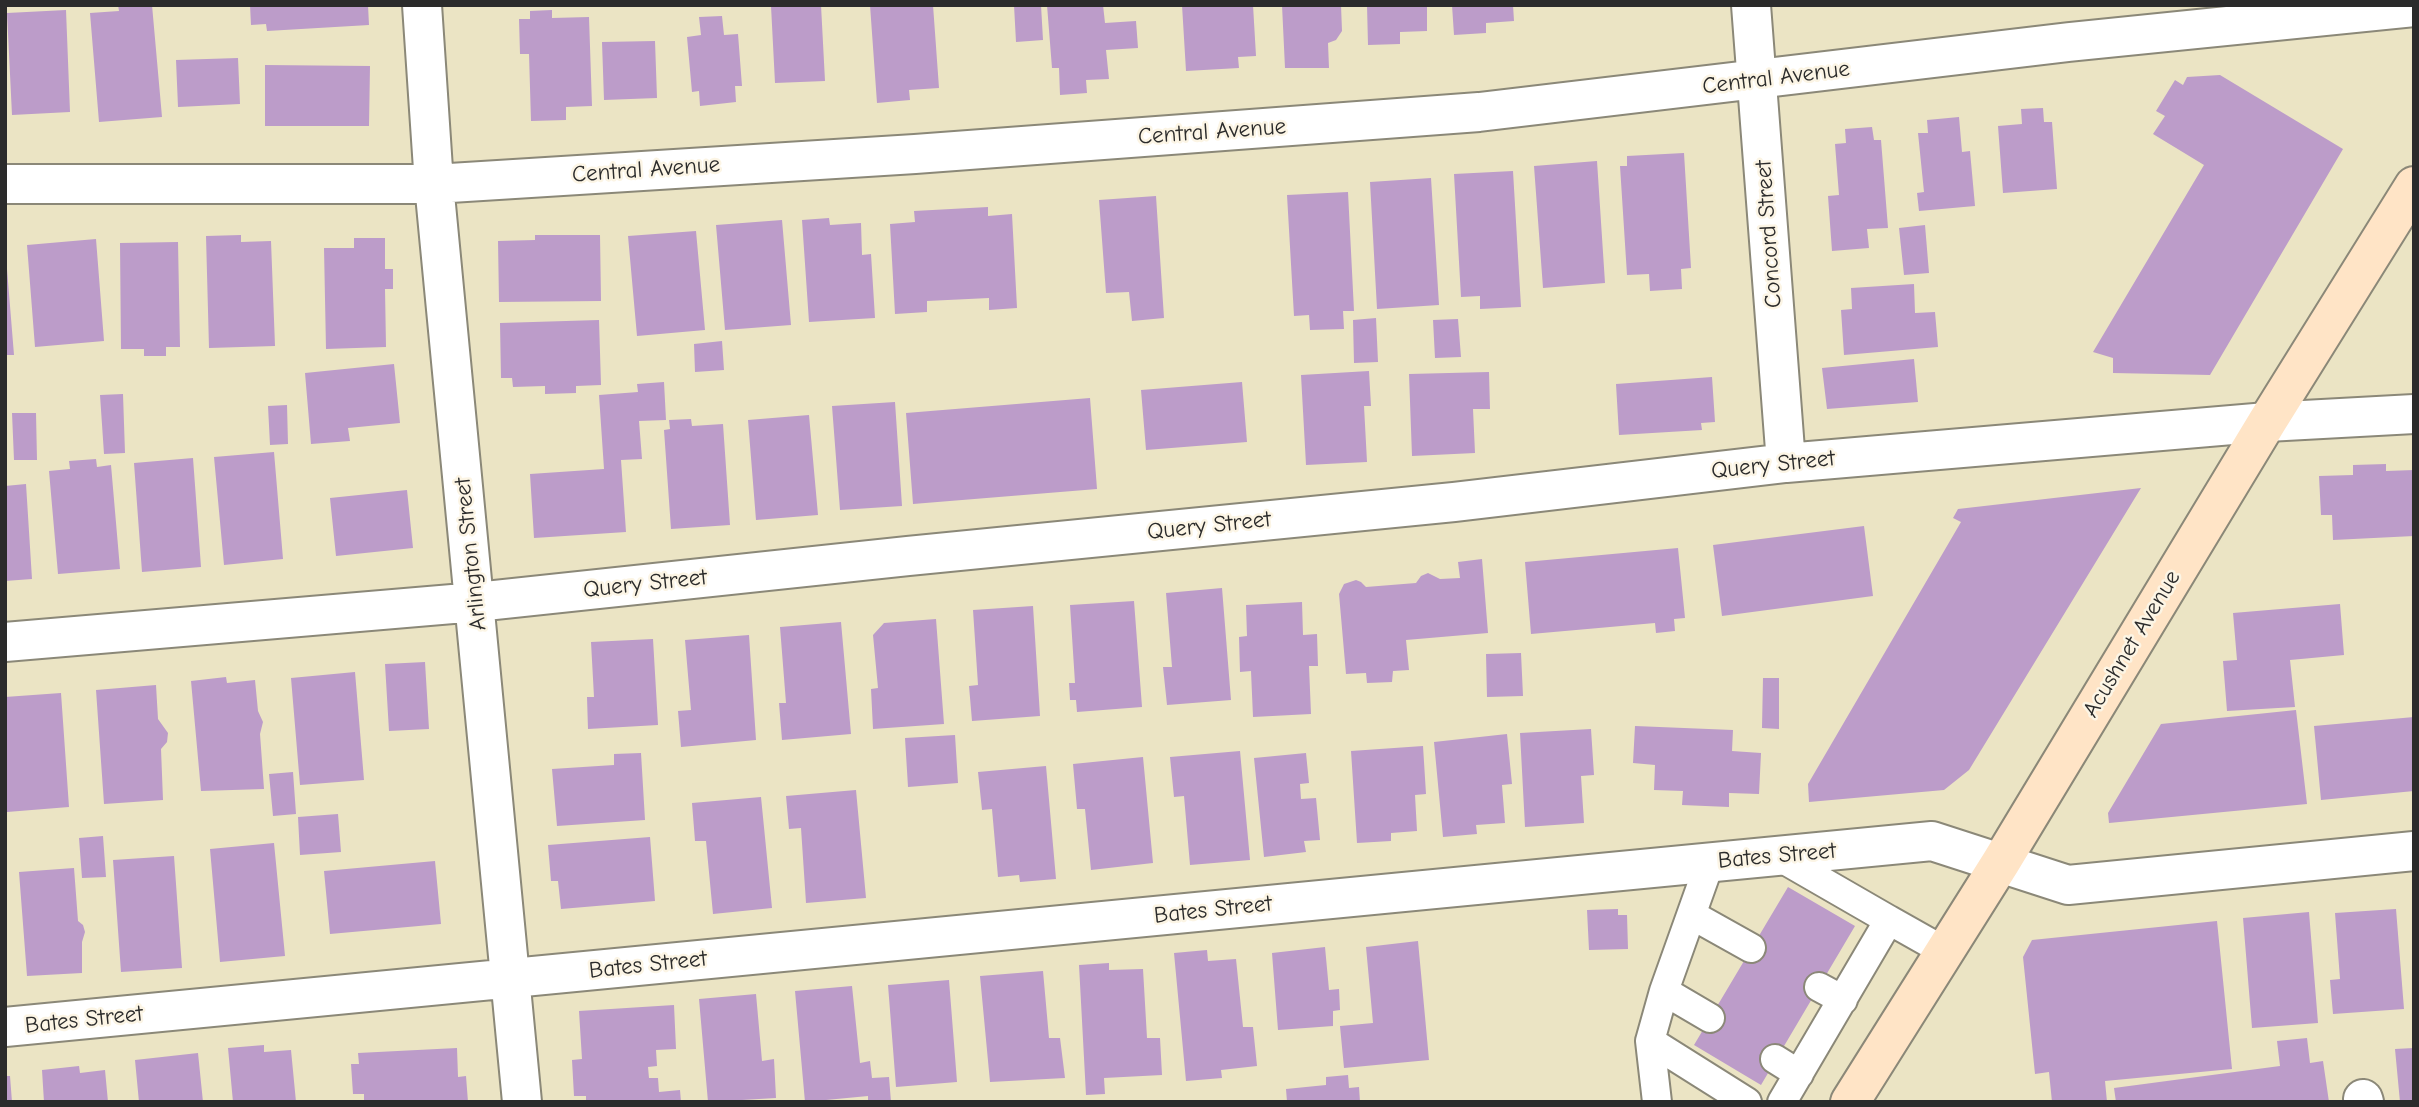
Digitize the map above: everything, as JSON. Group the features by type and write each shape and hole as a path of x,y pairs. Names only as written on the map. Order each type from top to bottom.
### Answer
{"main road":[{"name":"Acushnet Avenue","path":"1850,1102 2001,862 2267,422 2414,186"}],"street":[{"name":"Arlington Street","path":"422,5 434,184 522,1102"},
{"name":"Concord Street","path":"1751,5 1786,463"},
{"name":"Central Avenue","path":"5,184 434,184 915,154 1479,112 1758,80 2255,14 2414,7"},
{"name":"Query Street","path":"5,642 476,602 1454,502 1786,463 2267,422 2414,414"},
{"name":"Bates Street","path":"5,1027 1932,841 2068,885 2414,851"}],"lane":[{"path":"1778,856 1944,951"},
{"path":"1657,1102 1650,1041 1664,991 1710,862"},
{"path":"1692,915 1751,948"},
{"path":"1782,1102 1787,1067 1831,994 1889,920"},
{"path":"1664,991 1710,1018"},
{"path":"1650,1041 1747,1102"}],"building":[{"path":"118,5 152,5 162,117 99,122 90,13 119,11"},
{"path":"250,5 368,5 369,25 267,31 266,24 251,25"},
{"path":"821,5 825,81 775,83 771,6"},
{"path":"870,5 933,5 939,88 909,90 910,100 877,103"},
{"path":"1014,5 1041,5 1043,40 1016,42"},
{"path":"1047,5 1103,5 1105,23 1136,21 1138,48 1106,50 1109,79 1086,80 1087,93 1060,95 1059,68 1052,68"},
{"path":"1182,5 1253,5 1256,56 1238,57 1239,68 1186,71"},
{"path":"1282,5 1341,5 1342,31 1336,40 1328,43 1329,68 1285,68"},
{"path":"1367,5 1427,5 1427,31 1400,32 1400,44 1368,45"},
{"path":"1452,5 1513,5 1514,21 1486,23 1486,33 1454,35"},
{"path":"66,10 70,112 12,115 7,13"},
{"path":"552,10 552,18 589,17 592,106 566,107 566,120 531,121 529,54 520,54 519,19 530,19 530,11"},
{"path":"722,16 724,35 738,34 742,86 735,86 736,102 700,106 699,91 692,92 687,37 701,35 699,17"},
{"path":"655,41 657,98 604,100 602,42"},
{"path":"238,58 240,104 178,107 176,60"},
{"path":"265,65 370,66 369,126 265,126"},
{"path":"2220,75 2343,149 2210,375 2113,373 2113,358 2093,352 2204,165 2153,134 2165,116 2156,111 2175,80 2183,85 2187,77"},
{"path":"2043,108 2044,122 2052,122 2057,189 2003,193 1998,126 2022,124 2021,109"},
{"path":"1959,117 1962,152 1970,151 1975,206 1919,211 1917,193 1924,192 1918,133 1928,133 1927,120"},
{"path":"1872,127 1874,140 1881,140 1888,228 1867,229 1869,248 1832,251 1828,196 1839,195 1835,144 1846,143 1845,129"},
{"path":"1684,153 1691,268 1681,269 1682,289 1650,291 1649,274 1627,275 1620,166 1627,166 1627,156"},
{"path":"1597,161 1605,283 1543,288 1534,166"},
{"path":"1513,171 1521,307 1480,309 1480,296 1461,297 1454,174"},
{"path":"1431,178 1439,305 1377,309 1370,182"},
{"path":"1348,192 1354,311 1343,311 1344,329 1310,330 1309,315 1294,316 1287,195"},
{"path":"1156,196 1164,318 1132,321 1129,292 1106,293 1099,200"},
{"path":"988,207 988,216 1012,214 1017,308 989,310 989,298 927,301 927,312 895,314 890,224 915,222 914,211"},
{"path":"829,218 830,225 861,223 862,255 871,254 875,318 809,322 802,220"},
{"path":"782,220 791,325 725,330 716,225"},
{"path":"1925,225 1929,273 1904,275 1899,228"},
{"path":"696,231 705,330 637,336 628,236"},
{"path":"241,235 241,242 271,241 275,346 209,348 206,236"},
{"path":"535,235 600,235 601,301 499,302 498,241 535,240"},
{"path":"354,238 385,238 385,269 393,269 393,289 385,289 386,347 326,349 324,248 354,248"},
{"path":"96,239 104,341 35,347 27,245"},
{"path":"178,242 180,347 166,347 166,356 144,356 144,349 121,349 120,243"},
{"path":"7,269 14,355 5,355"},
{"path":"1914,284 1915,313 1935,312 1938,347 1844,355 1841,310 1852,309 1851,288"},
{"path":"1376,318 1378,362 1354,363 1353,320"},
{"path":"1458,319 1461,357 1435,358 1433,320"},
{"path":"599,320 601,385 576,386 576,393 545,394 545,386 513,387 512,378 501,378 500,323"},
{"path":"722,341 724,370 695,372 694,344"},
{"path":"1914,359 1918,402 1827,409 1822,368"},
{"path":"394,364 400,423 348,428 350,441 311,444 305,373"},
{"path":"1369,371 1371,406 1364,406 1367,462 1306,465 1301,375"},
{"path":"1489,372 1490,409 1473,409 1475,453 1412,456 1409,374"},
{"path":"1712,377 1715,422 1701,423 1702,430 1619,435 1616,384"},
{"path":"664,382 666,420 639,421 642,459 621,460 626,532 534,538 530,474 604,469 599,395 638,392 637,384"},
{"path":"1242,382 1247,442 1146,450 1141,390"},
{"path":"123,394 125,453 104,454 100,395"},
{"path":"1090,398 1097,489 913,504 906,413"},
{"path":"895,402 902,506 840,510 832,406"},
{"path":"287,405 288,444 270,445 268,406"},
{"path":"12,413 36,413 37,460 14,460"},
{"path":"809,415 818,515 756,520 748,420"},
{"path":"691,419 692,426 723,424 730,525 671,529 664,430 670,429 669,420"},
{"path":"274,452 283,559 224,565 214,457"},
{"path":"193,458 201,567 142,572 134,463"},
{"path":"96,459 97,467 111,465 120,569 58,574 49,471 70,469 69,461"},
{"path":"2386,464 2386,471 2414,470 2414,536 2333,540 2332,515 2321,515 2319,476 2353,475 2353,465"},
{"path":"26,484 32,579 5,581 5,486"},
{"path":"2141,488 1969,770 1944,790 1809,802 1808,784 1961,522 1953,518 1958,509"},
{"path":"407,490 413,548 336,556 330,498"},
{"path":"1864,526 1873,596 1722,616 1713,545"},
{"path":"1678,548 1685,618 1674,619 1675,631 1656,633 1655,623 1531,634 1525,562"},
{"path":"1482,559 1488,633 1406,640 1409,670 1393,671 1392,682 1367,683 1366,673 1346,674 1339,594 1344,584 1356,580 1366,587 1416,583 1421,576 1428,573 1440,579 1460,578 1458,562"},
{"path":"1222,588 1231,700 1167,705 1163,667 1172,667 1166,593"},
{"path":"1134,601 1142,707 1077,712 1076,700 1070,700 1069,683 1075,683 1070,605"},
{"path":"1302,602 1303,635 1317,634 1318,666 1309,666 1311,714 1253,717 1251,671 1240,672 1239,637 1247,636 1246,605"},
{"path":"2340,604 2344,655 2290,660 2295,707 2227,711 2223,661 2237,660 2233,613"},
{"path":"1033,606 1040,716 972,721 969,686 978,685 973,610"},
{"path":"936,619 944,724 873,729 871,689 878,688 873,635 884,623"},
{"path":"841,622 851,734 782,740 779,703 786,703 780,627"},
{"path":"749,635 756,740 681,747 678,711 691,710 685,640"},
{"path":"653,639 658,725 588,729 587,697 594,697 591,642"},
{"path":"1521,653 1523,696 1487,697 1486,654"},
{"path":"425,662 429,729 389,731 385,664"},
{"path":"355,672 364,780 300,785 291,678"},
{"path":"226,677 227,683 255,680 258,711 263,722 260,734 264,789 201,791 191,681"},
{"path":"1763,678 1779,678 1779,729 1762,728"},
{"path":"156,685 158,719 168,733 167,742 161,749 163,800 104,804 96,690"},
{"path":"61,693 69,807 7,812 5,697"},
{"path":"2296,710 2307,804 2109,823 2108,813 2161,724"},
{"path":"2414,717 2414,791 2321,800 2314,726"},
{"path":"1635,726 1733,730 1732,751 1761,753 1759,794 1729,793 1729,807 1682,805 1683,791 1654,790 1655,765 1633,763"},
{"path":"1591,729 1594,775 1581,776 1584,823 1525,827 1520,733"},
{"path":"1507,734 1512,784 1502,785 1505,823 1476,825 1477,834 1443,837 1434,742"},
{"path":"955,735 958,783 908,787 905,738"},
{"path":"1423,746 1426,794 1415,795 1417,831 1391,833 1391,841 1357,843 1351,751"},
{"path":"1240,751 1250,860 1190,865 1184,796 1174,797 1170,757"},
{"path":"641,753 645,820 557,826 552,769 614,765 614,754"},
{"path":"1306,753 1309,783 1300,784 1301,799 1316,798 1320,840 1304,841 1306,852 1264,857 1254,758"},
{"path":"1143,757 1153,863 1091,870 1085,809 1077,809 1073,764"},
{"path":"1046,766 1056,879 1020,882 1019,875 998,877 992,809 982,810 978,772"},
{"path":"293,772 296,814 273,816 269,774"},
{"path":"856,790 866,898 806,903 801,828 789,829 786,796"},
{"path":"761,797 772,908 713,914 706,841 695,841 692,803"},
{"path":"338,814 341,852 300,855 298,817"},
{"path":"103,836 106,877 82,878 79,838"},
{"path":"650,837 655,901 561,909 558,881 551,881 548,845"},
{"path":"274,843 285,956 220,962 210,849"},
{"path":"174,856 182,968 121,972 113,860"},
{"path":"435,861 441,924 330,934 324,871"},
{"path":"74,868 78,921 85,932 82,942 82,973 27,976 19,872"},
{"path":"1788,887 1855,926 1761,1085 1694,1045"},
{"path":"1618,909 1618,915 1627,915 1628,949 1589,950 1587,910"},
{"path":"2396,909 2404,1009 2333,1014 2330,980 2340,979 2335,913"},
{"path":"2309,912 2318,1023 2252,1028 2243,918"},
{"path":"2217,921 2232,1069 2105,1081 2107,1102 2052,1102 2049,1072 2035,1074 2023,957 2032,940"},
{"path":"1418,941 1429,1060 1344,1068 1340,1026 1373,1023 1366,947"},
{"path":"1325,947 1329,990 1339,989 1340,1010 1333,1011 1333,1026 1278,1030 1272,953"},
{"path":"1207,950 1208,961 1236,959 1243,1027 1253,1027 1257,1066 1221,1070 1222,1078 1186,1081 1174,953"},
{"path":"1109,963 1109,970 1143,969 1147,1038 1160,1038 1162,1075 1104,1078 1105,1094 1086,1095 1079,965"},
{"path":"1043,971 1049,1038 1060,1038 1065,1078 990,1082 980,976"},
{"path":"949,980 957,1082 896,1087 888,985"},
{"path":"852,986 860,1063 870,1061 872,1078 889,1077 891,1102 868,1102 868,1096 805,1102 795,991"},
{"path":"756,994 762,1061 774,1059 776,1098 708,1102 699,999"},
{"path":"674,1005 676,1049 656,1050 657,1066 648,1067 649,1078 658,1078 659,1092 680,1090 681,1102 586,1102 586,1096 574,1096 572,1060 582,1059 579,1011"},
{"path":"2307,1038 2310,1063 2323,1061 2329,1102 2116,1102 2114,1088 2280,1066 2277,1041"},
{"path":"264,1045 264,1052 291,1050 296,1102 233,1102 228,1048"},
{"path":"457,1048 458,1077 466,1076 468,1102 364,1102 364,1094 353,1094 351,1064 359,1064 358,1053"},
{"path":"2414,1048 2414,1102 2400,1102 2395,1049"},
{"path":"198,1053 203,1102 139,1102 135,1060"},
{"path":"79,1066 80,1073 105,1070 108,1102 44,1102 42,1070"},
{"path":"1348,1075 1349,1088 1359,1087 1360,1102 1287,1102 1286,1089 1326,1085 1326,1077"},
{"path":"5,1076 10,1076 12,1102 5,1102"}]}
